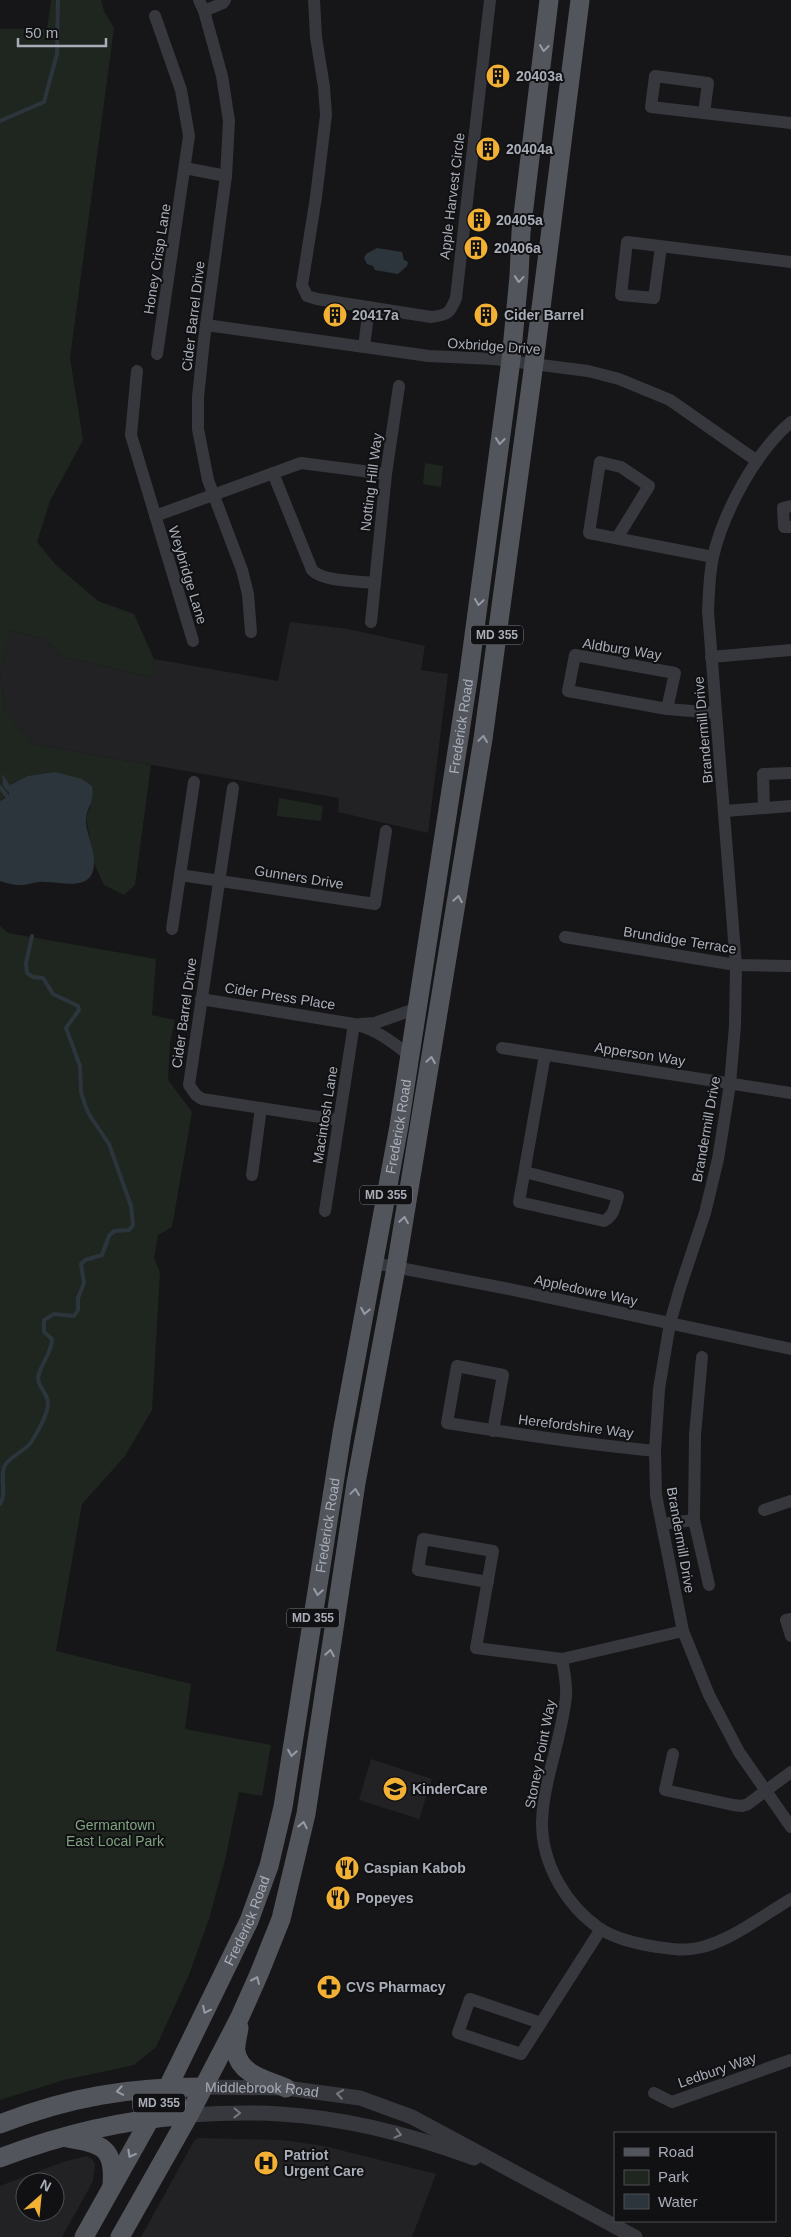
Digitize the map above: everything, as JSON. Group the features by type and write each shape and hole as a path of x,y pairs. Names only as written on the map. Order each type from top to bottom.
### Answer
{"main road":[{"name":"Frederick Road","path":"84,2237 168,2087 249,1920 269,1866 283,1807 342,1433 374,1263 409,1055 465,696 511,360 521,232 550,0"},
{"name":"Frederick Road","path":"120,2237 189,2115 242,2011 281,1919 306,1814 356,1483 396,1268 483,739 534,363 580,0"},
{"path":"242,2011 236,2051 241,2063 252,2074 286,2088"},
{"name":"Middlebrook Road","path":"0,2124 34,2111 90,2096 130,2089 203,2087"},
{"name":"Middlebrook Road","path":"0,2158 44,2141 97,2127 151,2118 189,2115"},
{"path":"61,2137 89,2142 105,2150 112,2161 112,2188"}],"street":[{"path":"202,5 225,0"},
{"name":"Apple Harvest Circle","path":"314,0 316,37 324,87 326,115 316,197 302,285 307,296 431,317 443,316 451,310 456,298 490,0"},
{"name":"Cider Barrel Drive","path":"202,5 222,76 229,121 226,176 198,397 198,429 208,480 242,570 248,594 251,632"},
{"name":"Honey Crisp Lane","path":"155,16 181,90 189,136 158,354"},
{"path":"704,113 708,83 655,76 650,107 791,123"},
{"path":"185,168 226,176"},
{"path":"661,247 654,298 621,295 628,242 791,262"},
{"path":"364,347 369,307"},
{"name":"Oxbridge Drive","path":"206,324 429,356 511,360 588,371 646,388 698,418 757,461"},
{"name":"Weybridge Lane","path":"137,371 131,435 193,641"},
{"name":"Notting Hill Way","path":"371,622 386,474 399,386"},
{"name":"Brandermill Drive","path":"791,422 757,461 741,486 728,513 712,557 708,611 725,811 730,912 736,965 735,1026 730,1084 718,1159 705,1214 670,1323 659,1390 655,1451 656,1495 683,1631 709,1695 739,1752 791,1827"},
{"path":"617,538 650,486 621,467 600,462 590,533 712,557"},
{"name":"Weybridge Lane","path":"155,516 301,463 386,474"},
{"path":"273,473 312,570 317,575 329,578 376,583"},
{"path":"791,506 783,508 784,527 791,527"},
{"path":"711,657 791,650"},
{"name":"Aldburg Way","path":"667,709 675,673 575,655 568,691 667,709 716,713"},
{"path":"764,808 763,774 791,773"},
{"path":"172,929 194,782"},
{"name":"Cider Barrel Drive","path":"233,788 189,1078 192,1090 202,1099 339,1120"},
{"path":"725,811 791,806"},
{"name":"Gunners Drive","path":"180,874 375,904 386,831"},
{"name":"Brundidge Terrace","path":"565,937 736,965 791,966"},
{"name":"Cider Press Place","path":"201,998 370,1028 386,1037 409,1055"},
{"name":"Cider Press Place","path":"354,1024 375,1023 416,1009"},
{"name":"Macintosh Lane","path":"325,1211 354,1024"},
{"name":"Apperson Way","path":"502,1048 791,1093"},
{"path":"525,1172 618,1196 613,1213 604,1221 518,1202 525,1172 545,1054"},
{"path":"252,1174 261,1108"},
{"name":"Appledowre Way","path":"374,1263 509,1288 791,1349"},
{"path":"702,1357 695,1436 694,1520 709,1585"},
{"name":"Herefordshire Way","path":"493,1431 503,1375 457,1366 447,1423 493,1431 567,1442 655,1451"},
{"path":"764,1510 791,1501"},
{"path":"662,1524 694,1520"},
{"path":"488,1582 418,1570 423,1539 493,1551 488,1582 476,1648 562,1659 683,1631"},
{"path":"791,1619 786,1620 791,1636"},
{"name":"Stoney Point Way","path":"562,1659 566,1696 544,1802 542,1822 544,1847 554,1876 572,1903 601,1929 624,1940 684,1950 719,1942 791,1899"},
{"path":"673,1754 665,1790 742,1806 748,1804 791,1772"},
{"path":"541,2023 470,1999 458,2034 521,2054 541,2023 601,1929"},
{"name":"Ledbury Way","path":"654,2093 672,2102 791,2060"},
{"name":"Middlebrook Road","path":"203,2087 286,2088 360,2098 412,2117 459,2141 511,2172 635,2237"},
{"name":"Middlebrook Road","path":"189,2115 280,2114 340,2122 398,2134 450,2149 511,2172"}],"shaded area":[{"path":"290,622 348,629 425,646 421,670 448,674 428,833 338,812 339,798 33,744 5,711 0,674 9,630 45,639 64,657 150,677 154,659 278,681"},
{"name":"KinderCare","path":"371,1759 432,1779 419,1819 359,1800"},
{"path":"198,2138 282,2140 324,2146 436,2174 412,2237 141,2237 194,2141"},
{"path":"86,2156 92,2159 95,2164 93,2181 62,2237 0,2237 0,2186 15,2180 15,2222 65,2222 65,2172 37,2172"}],"green space":[{"path":"51,0 101,0 104,11 114,28 70,358 83,440 50,501 37,542 55,564 98,601 134,614 154,659 151,677 64,657 45,639 10,630 0,674 0,29 47,29"},
{"path":"425,463 443,466 441,487 423,484"},
{"path":"0,674 5,711 33,744 151,765 135,885 124,895 104,885 94,863 86,817 91,806 17,781 10,785 2,775 3,786 9,793 0,801"},
{"path":"279,798 323,806 321,821 277,816"},
{"name":"Germantown East Local Park","path":"0,926 8,933 156,959 152,1015 175,1020 170,1043 168,1080 192,1112 172,1227 158,1235 154,1258 160,1272 152,1410 125,1456 82,1504 56,1651 191,1684 185,1729 271,1745 262,1796 239,1792 225,1860 209,1919 188,1977 156,2047 134,2065 64,2080 0,2100"}],"water":[{"path":"377,248 402,252 404,260 408,262 407,266 398,274 375,270 373,266 367,264 364,258 366,254"},
{"path":"55,772 82,779 92,786 93,792 86,822 94,859 92,873 88,879 76,884 42,882 22,885 0,881 0,801 8,796 9,793 3,786 2,774 10,785 28,776"}],"waterway":[{"path":"0,121 44,102 57,54 58,0"},
{"path":"0,787 9,799"},
{"path":"0,1504 3,1495 4,1467 9,1460 32,1441 48,1408 47,1399 38,1378 52,1344 52,1339 44,1332 44,1320 54,1314 74,1316 78,1310 78,1298 84,1283 81,1264 85,1260 102,1255 109,1236 114,1231 129,1230 133,1225 131,1206 109,1144 90,1116 81,1092 80,1066 66,1028 79,1010 78,1006 53,994 43,978 33,977 27,973 26,963 32,936"}],"place":[{"name":"20403a","path":"498,76"},
{"name":"20404a","path":"488,149"},
{"name":"20405a","path":"479,220"},
{"name":"20406a","path":"476,248"},
{"name":"20417a","path":"335,315"},
{"name":"Cider Barrel","path":"486,315"},
{"name":"KinderCare","path":"395,1789"},
{"name":"Caspian Kabob","path":"347,1868"},
{"name":"Popeyes","path":"338,1898"},
{"name":"CVS Pharmacy","path":"329,1987"},
{"name":"Patriot Urgent Care","path":"266,2163"}]}
